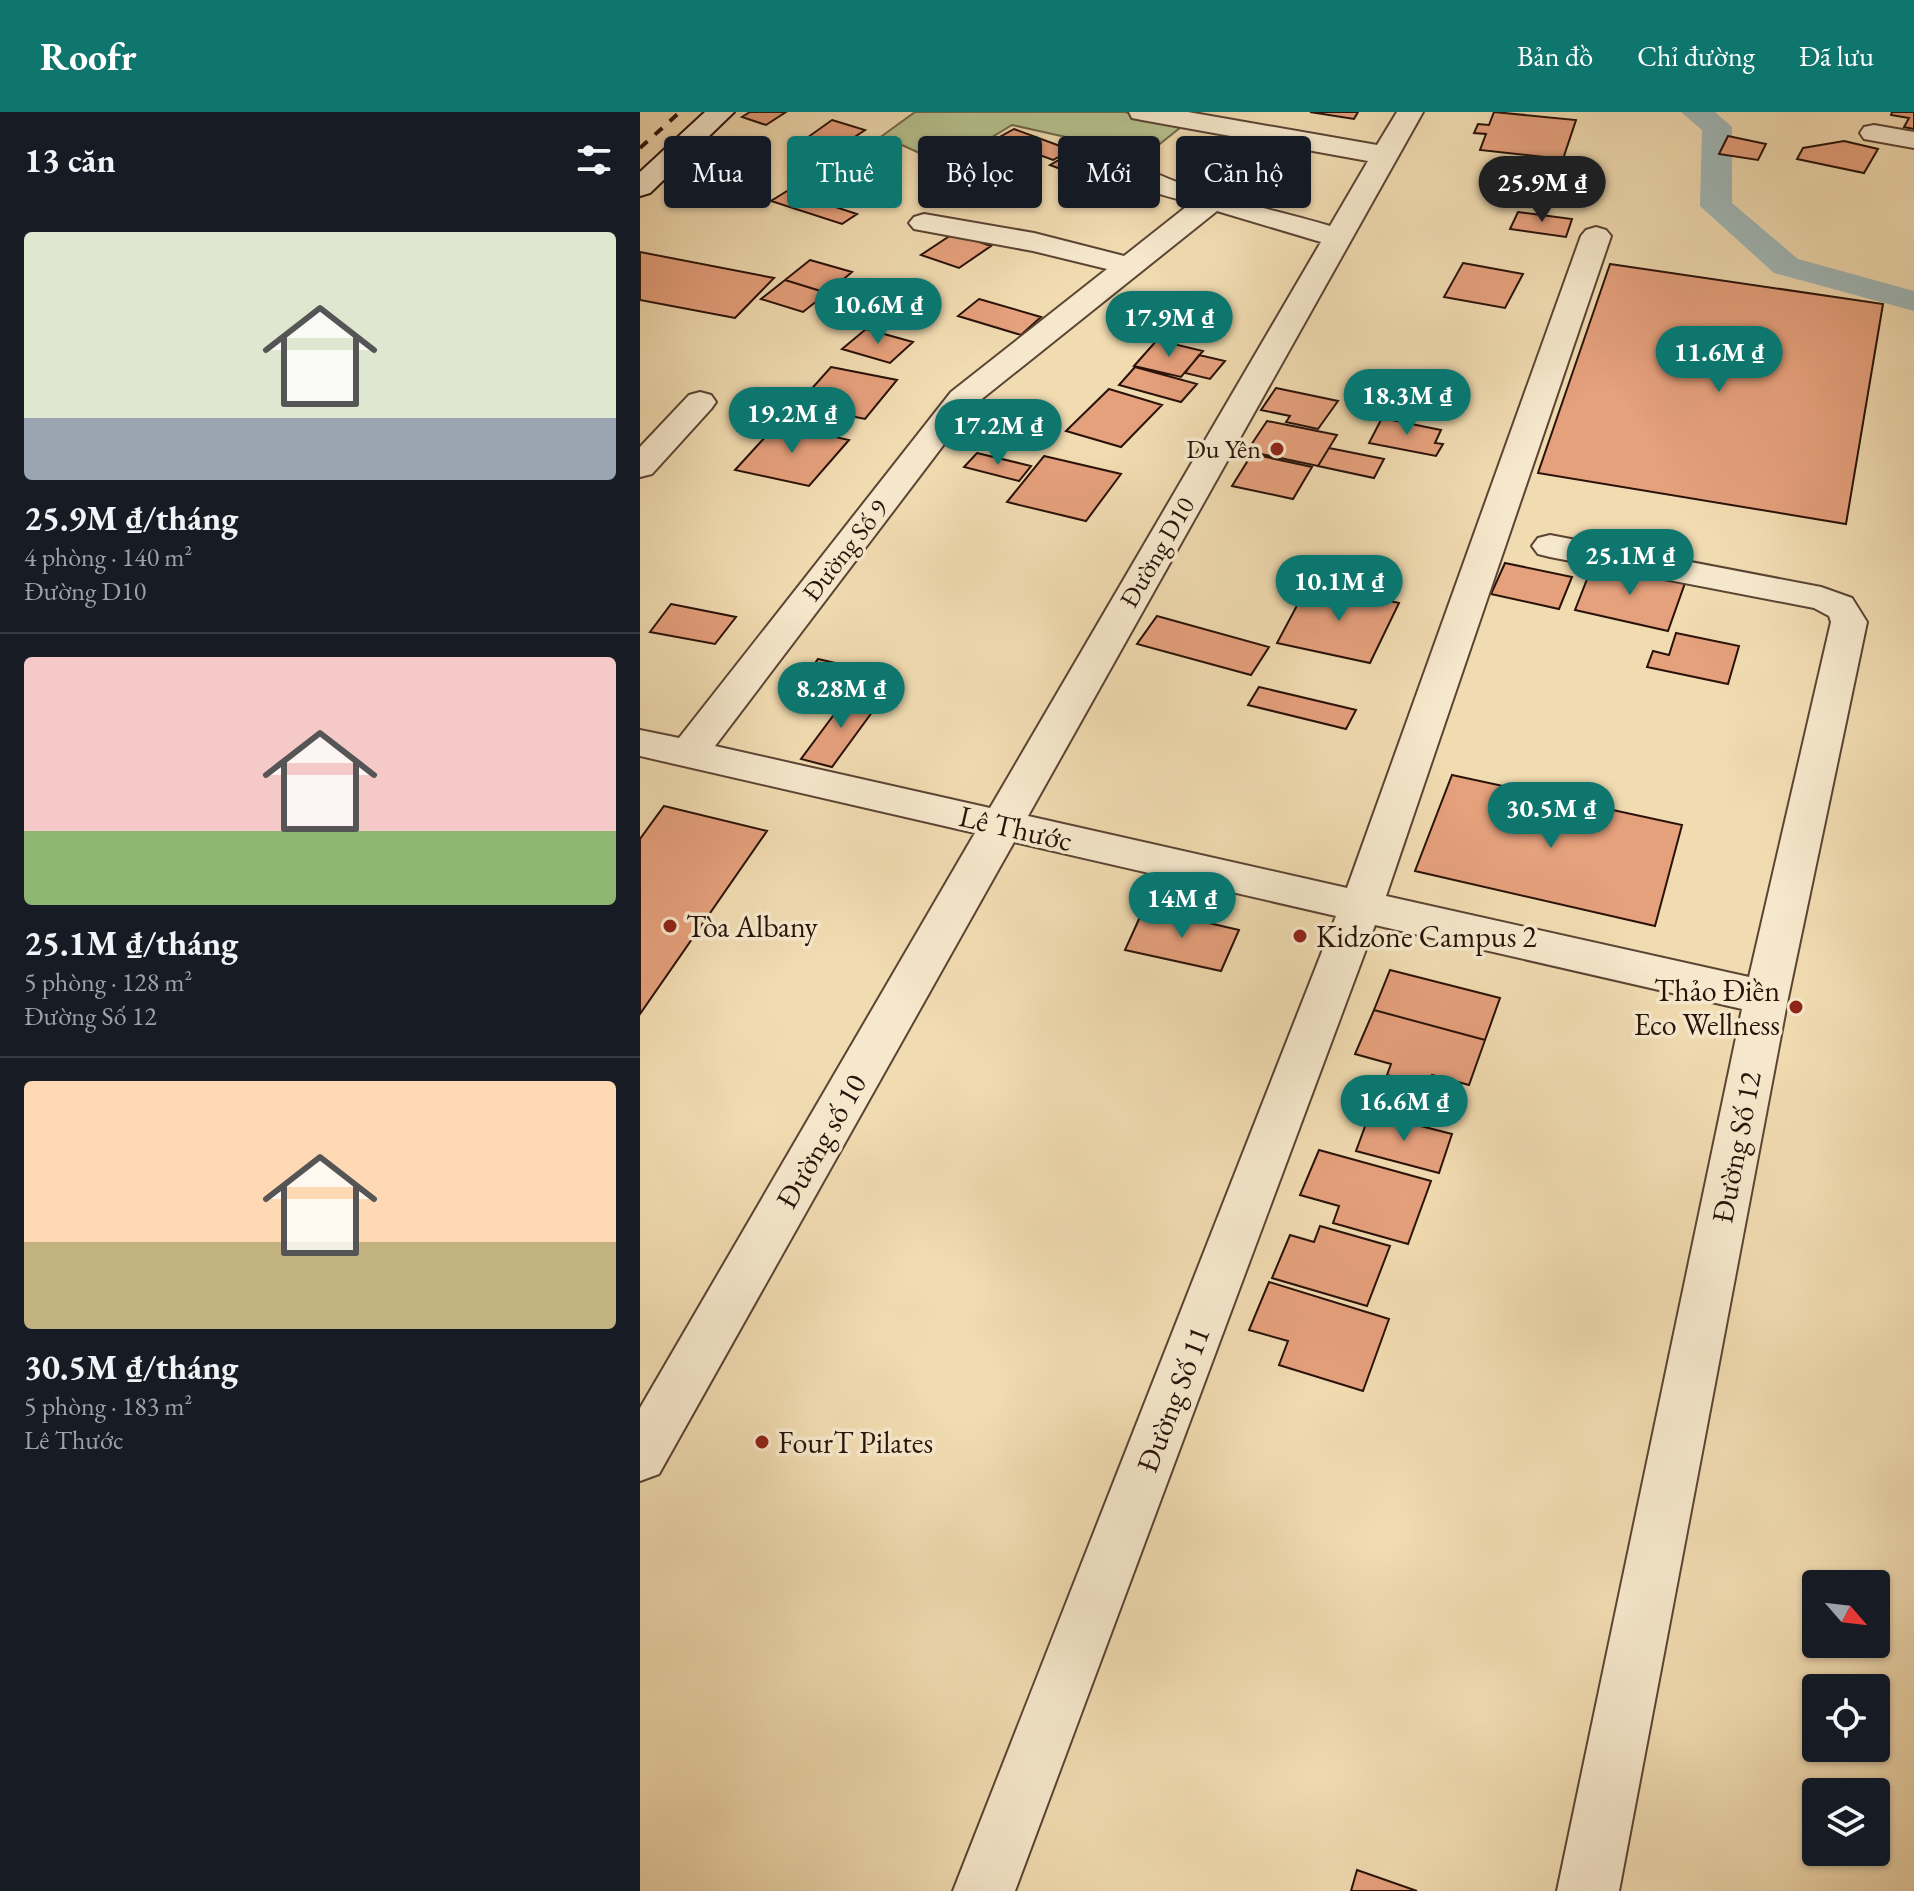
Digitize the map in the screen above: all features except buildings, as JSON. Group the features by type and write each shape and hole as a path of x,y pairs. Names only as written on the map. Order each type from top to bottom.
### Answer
{"street":[{"path":"640,187 721,112"},
{"path":"1142,112 1384,155"},
{"name":"Đường D10","path":"1001,825 1410,112"},
{"path":"1874,133 1914,140"},
{"name":"Đường Số 9","path":"654,750 962,399 1203,208"},
{"path":"1236,208 1337,237"},
{"path":"924,223 1034,242 1129,266"},
{"name":"Đường Số 11","path":"984,1891 1361,907 1596,236"},
{"path":"640,467 700,402"},
{"name":"Đường Số 12","path":"1550,546 1821,598 1840,605 1847,611 1849,622 1766,998 1588,1891"},
{"name":"Lê Thước","path":"654,750 1766,998"},
{"name":"Đường số 10","path":"640,1457 1001,825"}],"green space":[{"path":"915,112 1124,112 1186,123 1160,144 1160,136 1061,136 1012,125 994,136 918,136 918,152 902,145 902,136 882,136"}],"waterway":[{"path":"1696,112 1717,127 1716,206 1786,266 1914,301"}],"railway":[{"path":"640,148 680,112"}],"place":[{"name":"Du Yên","path":"1277,449"},
{"name":"Tòa Albany","path":"670,926"},
{"name":"Kidzone Campus 2","path":"1300,936"},
{"name":"Thảo Điền Eco Wellness","path":"1796,1007"},
{"name":"FourT Pilates","path":"762,1442"}]}
